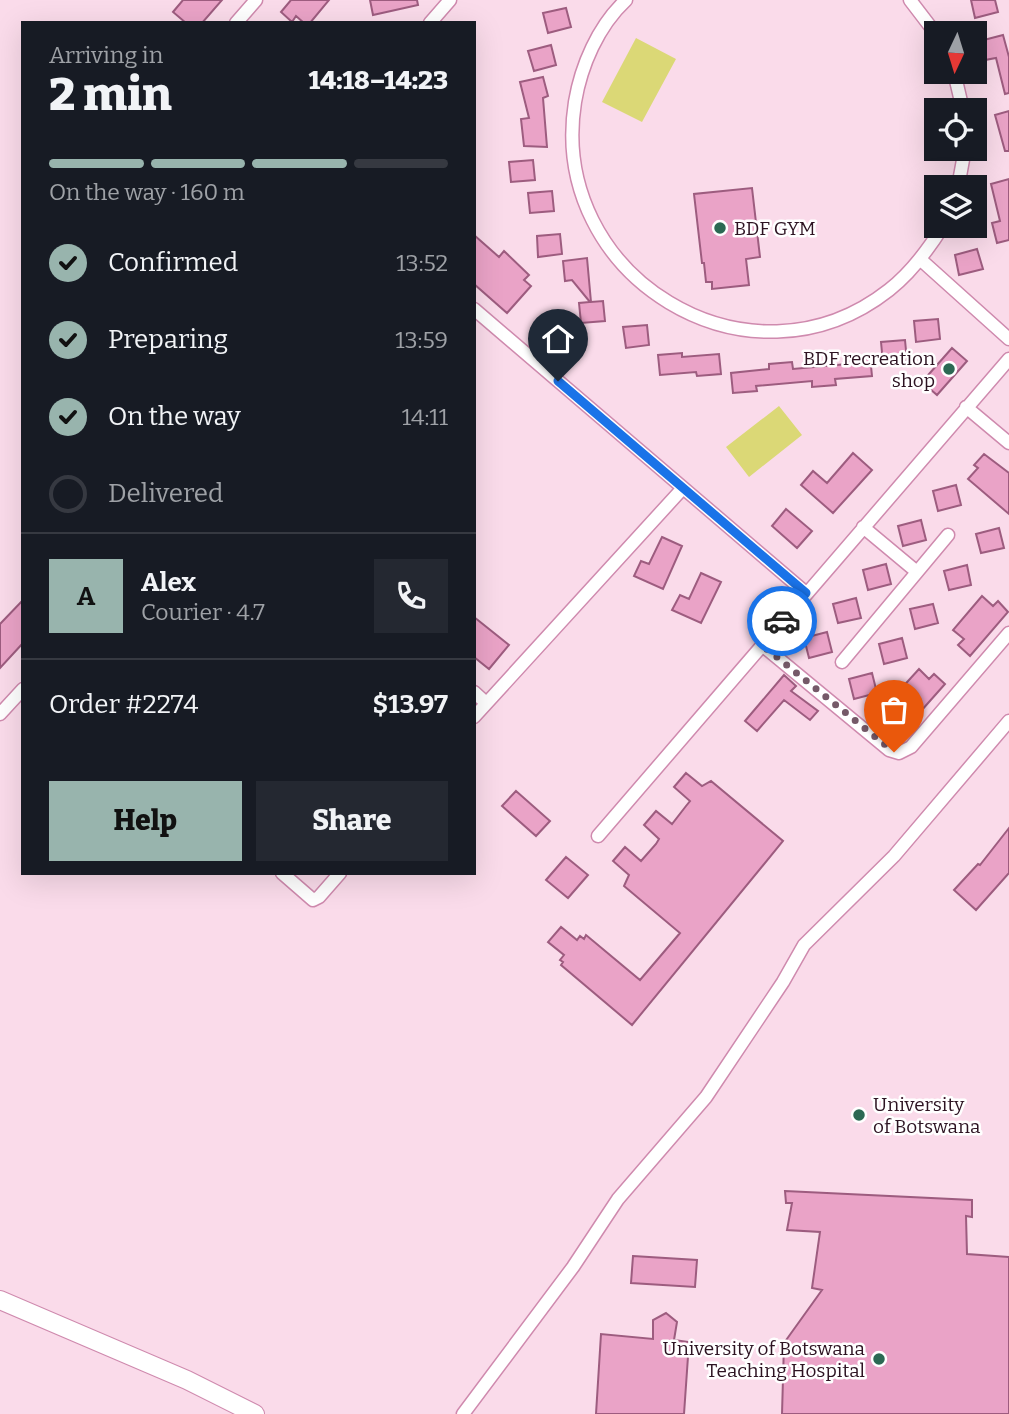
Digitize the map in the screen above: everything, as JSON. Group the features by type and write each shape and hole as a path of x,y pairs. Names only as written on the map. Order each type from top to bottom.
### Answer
{"street":[{"path":"238,21 256,0"},
{"path":"432,21 450,0"},
{"path":"910,0 926,21"},
{"path":"621,1 595,41 578,82 571,126 573,159 587,213 610,251 640,284 677,309 719,325 764,331 797,328 851,314 889,291 921,260 935,238"},
{"path":"921,260 1009,339"},
{"path":"476,311 806,593"},
{"path":"598,836 1009,359"},
{"path":"966,407 1009,443"},
{"path":"476,715 683,488"},
{"path":"863,527 917,572"},
{"path":"842,662 948,536"},
{"path":"762,645 888,750 899,753 911,747 1009,633"},
{"path":"0,714 21,691"},
{"path":"476,694 486,703"},
{"path":"463,1414 573,1267 618,1199 706,1097 783,982 804,945 894,856 1009,721"},
{"path":"284,875 313,900 338,875"},
{"path":"0,1300 175,1375 255,1414"}],"shaded area":[{"path":"636,38 676,59 642,122 602,102"},
{"path":"779,406 802,435 749,477 726,447"}],"building":[{"path":"183,0 222,0 204,21 184,21 173,12"},
{"path":"291,0 329,0 312,21 302,21 296,16 291,21 281,12"},
{"path":"370,0 417,0 418,5 373,15"},
{"path":"971,0 995,0 998,12 975,18"},
{"path":"566,8 571,27 548,33 543,13"},
{"path":"1003,35 1009,57 1009,93 1005,94 996,58 987,60 987,39"},
{"path":"551,45 556,65 534,71 528,51"},
{"path":"543,77 548,96 543,98 547,147 524,146 521,119 529,118 520,82"},
{"path":"1009,111 1009,151 1005,151 995,115"},
{"path":"533,160 535,180 511,182 509,162"},
{"path":"1009,179 1009,240 997,243 992,223 1000,221 991,184"},
{"path":"752,188 760,257 746,259 749,285 712,289 712,282 706,282 702,263 694,194"},
{"path":"552,191 554,211 530,213 528,193"},
{"path":"560,234 562,254 538,257 537,236"},
{"path":"476,237 499,257 504,251 529,275 524,280 531,286 507,313 476,286"},
{"path":"977,249 983,269 959,275 955,255"},
{"path":"587,258 591,302 603,301 605,321 581,323 579,303 590,302 572,280 565,281 563,261"},
{"path":"938,319 940,339 916,342 914,321"},
{"path":"647,325 649,345 626,348 623,327"},
{"path":"905,340 907,361 883,363 881,342"},
{"path":"952,348 967,361 937,395 922,382"},
{"path":"682,353 682,357 719,354 721,374 697,376 696,372 660,375 658,355"},
{"path":"870,356 872,376 835,379 836,385 812,387 812,381 756,386 757,391 733,393 731,373 769,369 769,364 792,362 793,369 847,364 847,358"},
{"path":"853,453 872,470 833,513 801,485 813,471 827,483"},
{"path":"984,454 1009,473 1009,514 968,479 978,468 974,465"},
{"path":"956,485 961,505 938,511 933,491"},
{"path":"786,509 812,531 797,548 772,526"},
{"path":"921,520 926,540 903,546 898,526"},
{"path":"999,528 1004,548 981,553 976,534"},
{"path":"662,537 682,546 663,589 634,576 641,561 649,564"},
{"path":"886,564 891,584 868,590 863,570"},
{"path":"967,565 971,585 949,590 944,571"},
{"path":"701,573 721,582 701,623 672,610 680,595 689,599"},
{"path":"982,596 993,606 998,601 1008,612 970,656 958,645 964,639 953,630"},
{"path":"856,598 861,618 838,623 833,604"},
{"path":"21,602 21,645 0,668 0,624"},
{"path":"933,604 938,623 915,629 910,609"},
{"path":"476,619 509,645 489,669 476,659"},
{"path":"827,632 832,652 809,658 804,638"},
{"path":"902,638 907,658 884,664 879,644"},
{"path":"919,669 929,679 934,674 945,684 905,729 893,719 899,713 888,703"},
{"path":"872,673 877,693 854,699 849,679"},
{"path":"784,675 796,686 791,691 818,711 810,720 784,700 757,731 745,721"},
{"path":"686,773 702,786 711,781 783,841 632,1025 561,965 563,962 560,960 564,955 548,942 561,927 577,940 580,936 584,939 586,935 640,980 680,933 624,886 629,875 613,861 625,847 641,861 656,844 659,839 644,825 656,811 672,824 690,801 674,787"},
{"path":"516,791 550,821 536,836 502,806"},
{"path":"1009,828 1009,873 976,910 954,890 978,864 980,865"},
{"path":"566,857 588,875 568,898 546,880"},
{"path":"785,1191 972,1200 972,1217 966,1216 967,1254 1009,1257 1009,1414 782,1414 784,1343 822,1290 812,1288 820,1232 787,1230 792,1203 786,1203"},
{"path":"633,1256 697,1260 695,1287 631,1283"},
{"path":"666,1313 677,1322 674,1340 689,1342 684,1414 596,1414 601,1334 653,1339 653,1320"}],"way so far":[{"path":"782,621 762,645 888,750 894,752"}],"place":[{"name":"BDF GYM","path":"720,228"},
{"name":"BDF recreation shop","path":"949,369"},
{"name":"University of Botswana","path":"859,1115"},
{"name":"University of Botswana Teaching Hospital","path":"879,1359"}],"route":[{"path":"558,381 806,593 782,621"}]}
